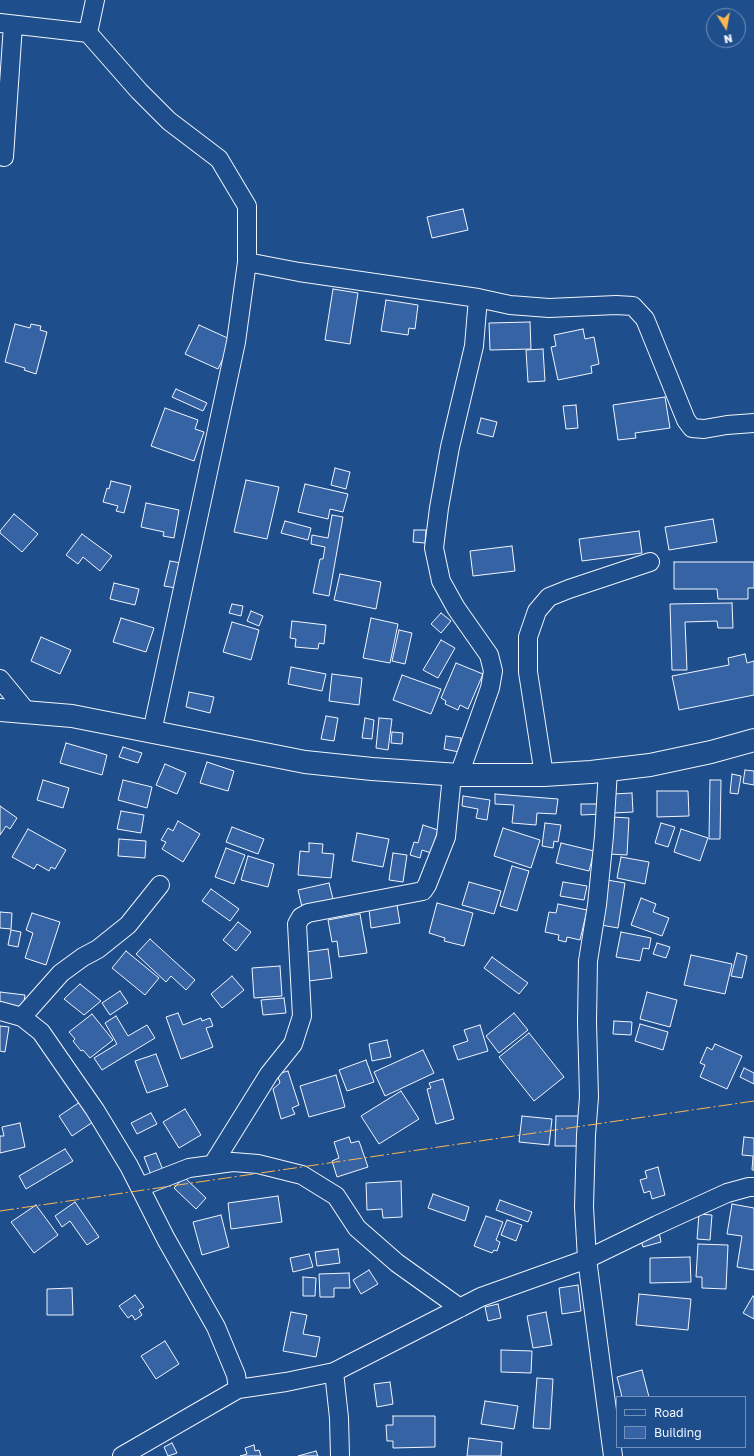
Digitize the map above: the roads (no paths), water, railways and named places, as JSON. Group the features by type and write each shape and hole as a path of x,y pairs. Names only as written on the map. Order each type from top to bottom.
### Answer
{"main road":[{"path":"0,710 72,716 306,762 372,769 456,775 544,775 608,770 650,765 711,752 754,740"}],"street":[{"path":"88,33 95,0"},
{"path":"4,157 6,24 88,33 139,91 169,120 219,159 247,206 247,262 236,342 152,732"},
{"path":"247,262 299,272 478,298 510,305 549,308 616,305 633,306 645,319 686,420 692,428 704,429 754,423"},
{"path":"213,1164 269,1074 293,1044 302,1016 297,924 301,917 308,913 423,891 428,885 446,837 456,775 490,688 493,671 489,655 456,608 441,582 434,548 439,508 450,447 474,346 478,298"},
{"path":"544,775 528,672 528,637 537,611 550,597 569,589 650,562"},
{"path":"0,679 28,713"},
{"path":"608,770 604,836 597,905 588,961 586,1022 589,1097 586,1135 584,1206 587,1259 613,1456"},
{"path":"22,1017 61,973 98,949 128,925 160,885"},
{"path":"0,1011 22,1017 40,1032 90,1103 129,1166 166,1239 216,1327 236,1375 238,1390"},
{"path":"140,1187 189,1168 233,1162 258,1164 302,1175 336,1196 357,1228 397,1263 460,1308"},
{"path":"122,1456 238,1390 334,1372 481,1297 587,1259 727,1193 754,1187"},
{"path":"334,1372 339,1418 340,1456"}]}
